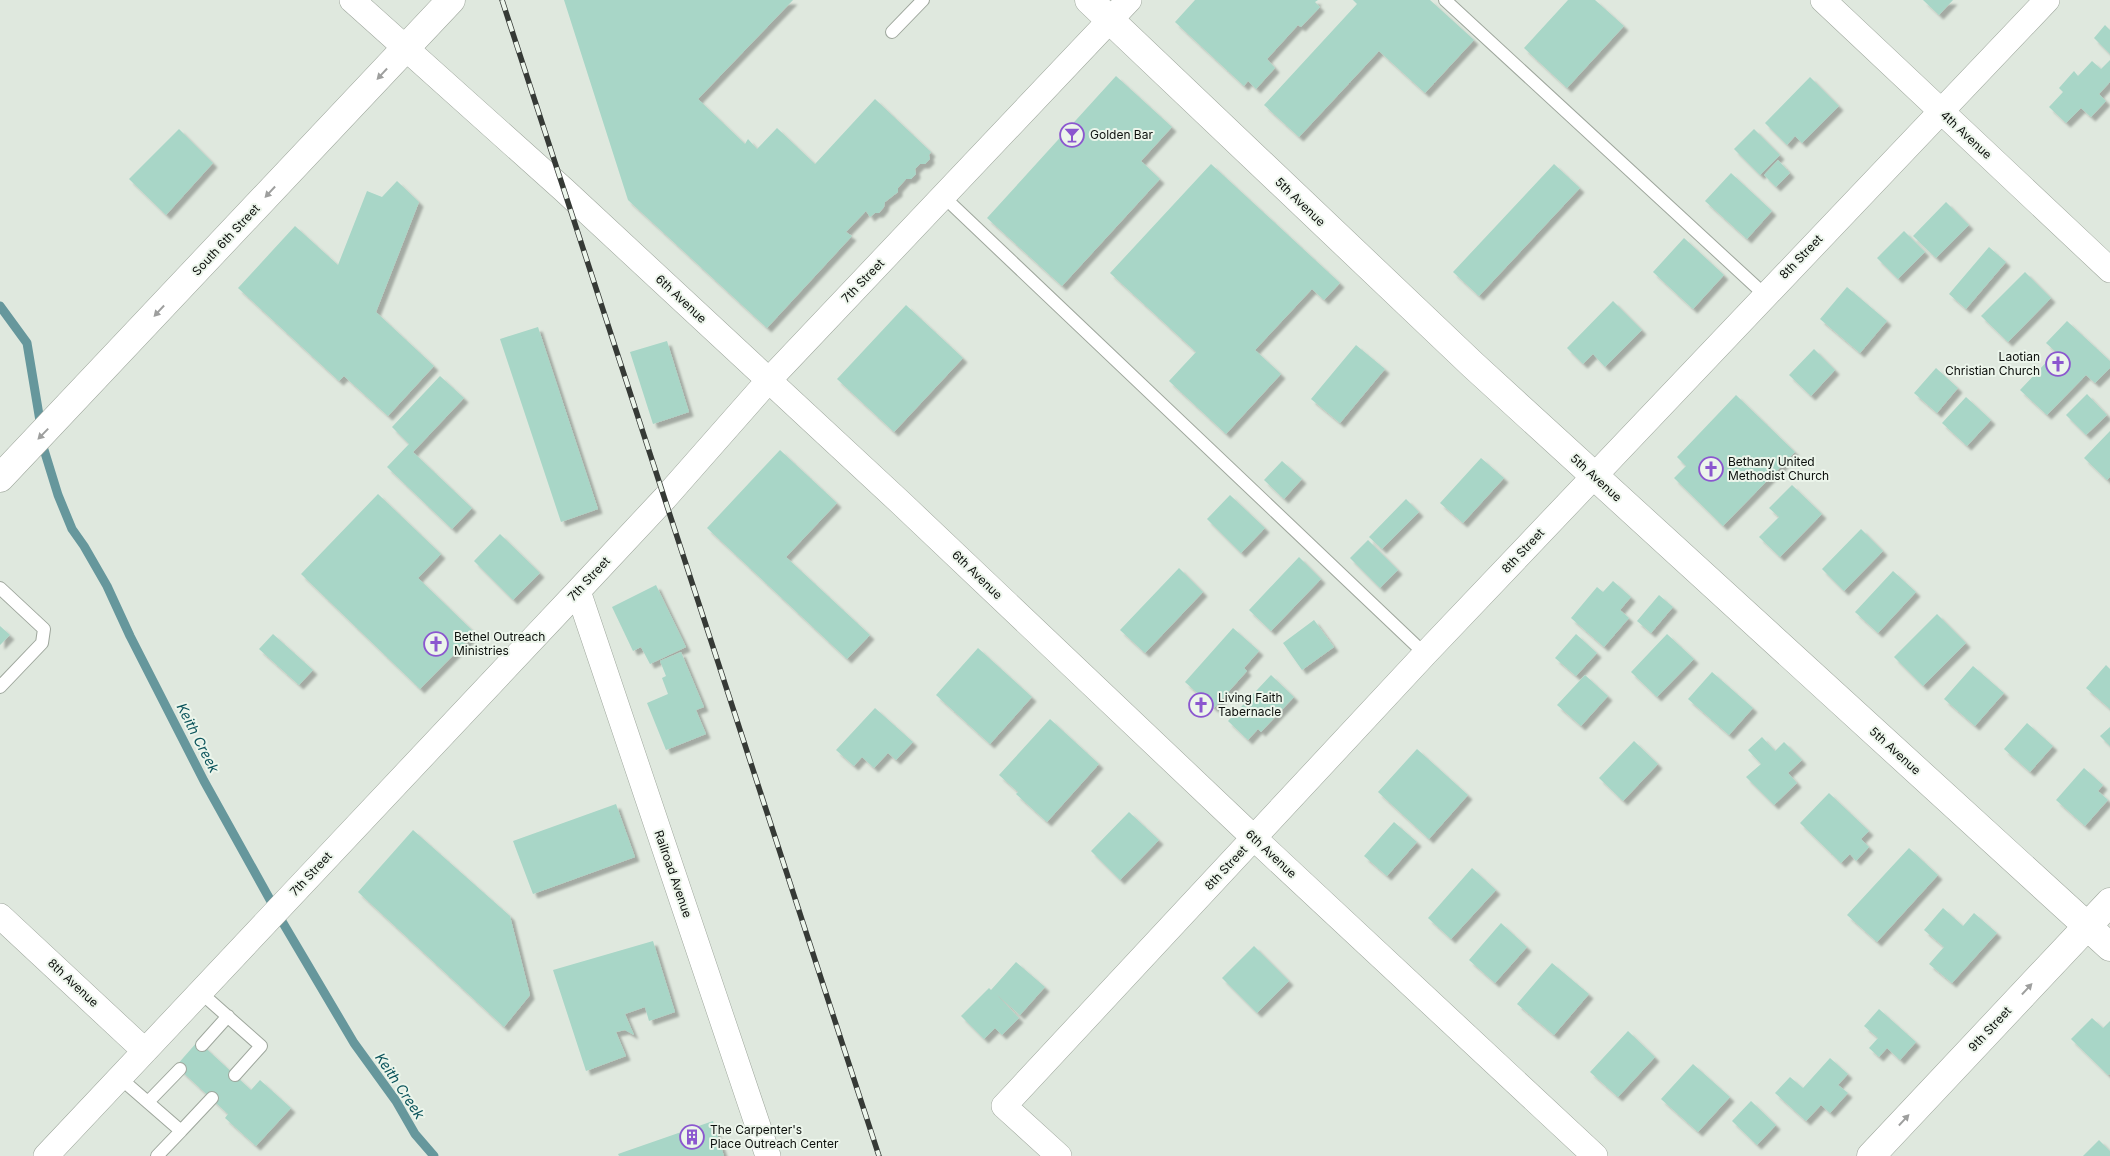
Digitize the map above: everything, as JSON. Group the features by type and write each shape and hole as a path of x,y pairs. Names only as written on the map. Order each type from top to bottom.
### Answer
{"main road":[{"name":"South 6th Street","path":"0,478 62,415 451,0"},
{"name":"5th Avenue","path":"1089,0 1436,331 2110,947"},
{"name":"9th Street","path":"1871,1156 2110,902"}],"street":[{"name":"6th Avenue","path":"352,0 564,190 902,504 1254,838 1595,1156"},
{"name":"7th Street","path":"46,1156 665,498 768,381 1129,0"},
{"name":"4th Avenue","path":"1823,0 2110,270"},
{"name":"8th Street","path":"1059,1156 1004,1106 1425,654 1765,294 2047,0"},
{"name":"Railroad Avenue","path":"578,591 768,1156"},
{"name":"8th Avenue","path":"0,916 145,1051"}],"lane":[{"path":"892,32 923,0"},
{"path":"1445,0 1765,294"},
{"path":"944,197 1425,654"},
{"path":"0,687 42,643 44,629 2,592"},
{"path":"200,992 261,1046 235,1074"},
{"path":"202,1045 228,1016"},
{"path":"148,1102 180,1069"},
{"path":"120,1078 181,1131"},
{"path":"157,1156 212,1098"}],"building":[{"path":"564,0 793,0 698,99 745,144 748,139 757,149 777,128 815,164 875,99 931,152 929,155 930,159 915,169 916,174 911,179 906,179 898,188 898,192 885,202 884,207 879,213 875,213 870,217 866,211 846,232 852,236 767,328 628,200"},
{"path":"1195,0 1318,0 1315,2 1320,7 1301,27 1298,25 1267,59 1275,68 1256,89 1248,81 1244,86 1175,22"},
{"path":"1353,0 1430,0 1474,40 1425,93 1379,51 1299,137 1264,105 1357,4"},
{"path":"1568,0 1595,0 1624,26 1567,88 1524,48"},
{"path":"1923,0 1953,0 1939,15"},
{"path":"2105,25 2110,30 2110,54 2094,38"},
{"path":"2110,60 2110,82 2099,94 2106,101 2091,117 2081,108 2066,123 2049,107 2063,92 2059,88 2074,71 2078,76 2092,61 2101,69"},
{"path":"1116,76 1172,127 1141,161 1160,179 1062,286 987,218"},
{"path":"1810,77 1839,106 1802,143 1795,136 1787,145 1765,123"},
{"path":"179,129 213,163 166,215 129,179"},
{"path":"1754,129 1780,155 1760,175 1734,149"},
{"path":"1778,160 1790,173 1776,187 1764,175"},
{"path":"1211,164 1340,283 1324,300 1312,289 1255,350 1281,374 1226,434 1169,381 1196,352 1110,273"},
{"path":"1554,164 1580,188 1479,296 1453,272"},
{"path":"1731,173 1772,211 1747,239 1705,201"},
{"path":"397,181 419,202 376,312 434,366 388,416 344,376 339,381 238,288 295,226 338,265 367,191 382,197"},
{"path":"1946,202 1969,225 1936,258 1913,236"},
{"path":"1904,231 1925,252 1898,279 1877,258"},
{"path":"1684,238 1724,275 1693,309 1653,272"},
{"path":"1989,247 2006,262 1966,309 1949,294"},
{"path":"2025,272 2051,298 2008,342 1981,316"},
{"path":"1847,287 1887,321 1860,353 1820,319"},
{"path":"1613,301 1642,330 1605,367 1593,354 1583,364 1567,348"},
{"path":"906,305 963,358 894,432 837,379"},
{"path":"2067,321 2110,361 2110,368 2095,383 2086,375 2047,415 2020,390 2056,352 2046,343"},
{"path":"538,327 598,509 561,522 500,339"},
{"path":"667,341 689,412 653,424 630,352"},
{"path":"1356,345 1385,369 1340,423 1311,399"},
{"path":"1814,349 1835,370 1811,396 1789,375"},
{"path":"1936,368 1958,388 1937,413 1914,393"},
{"path":"440,376 464,398 413,452 472,508 452,529 387,467 409,444 392,427"},
{"path":"2087,394 2107,415 2086,435 2066,415"},
{"path":"1736,395 1795,452 1723,526 1674,478 1686,466 1677,457"},
{"path":"1966,397 1991,420 1967,446 1942,423"},
{"path":"2110,431 2110,477 2107,480 2084,458"},
{"path":"780,450 837,503 786,557 870,635 847,659 707,528"},
{"path":"1481,458 1504,478 1463,523 1440,503"},
{"path":"1282,461 1302,479 1284,499 1264,480"},
{"path":"1792,485 1822,514 1780,557 1759,537 1779,517 1769,508"},
{"path":"378,494 441,554 418,578 475,633 420,689 301,574"},
{"path":"1230,495 1265,528 1241,553 1207,519"},
{"path":"1406,499 1419,512 1382,549 1369,537"},
{"path":"1861,529 1883,551 1844,591 1822,569"},
{"path":"500,534 540,573 513,600 474,561"},
{"path":"1368,540 1398,570 1380,588 1350,558"},
{"path":"1299,557 1321,579 1271,631 1249,610"},
{"path":"1179,568 1203,592 1145,653 1120,630"},
{"path":"1893,571 1916,592 1878,633 1855,612"},
{"path":"1613,581 1631,597 1620,610 1629,618 1604,647 1571,618 1597,587 1603,592"},
{"path":"656,585 686,647 650,664 641,647 633,651 612,607"},
{"path":"1659,595 1673,607 1651,633 1637,621"},
{"path":"1937,614 1966,643 1923,686 1894,657"},
{"path":"1314,620 1334,647 1302,670 1283,643"},
{"path":"0,626 10,635 0,645"},
{"path":"1233,628 1259,651 1244,668 1247,671 1214,708 1185,682"},
{"path":"273,634 313,670 299,685 259,649"},
{"path":"1576,634 1597,653 1576,676 1555,658"},
{"path":"1667,634 1694,659 1657,697 1631,672"},
{"path":"978,648 1032,697 990,744 936,695"},
{"path":"681,652 704,707 696,710 706,734 666,750 647,703 668,694 662,678 666,676 660,661"},
{"path":"2106,665 2110,669 2110,709 2086,688"},
{"path":"1973,666 2004,693 1975,726 1944,699"},
{"path":"1712,672 1753,708 1729,735 1688,699"},
{"path":"1271,675 1294,697 1261,732 1258,729 1248,740 1228,721"},
{"path":"1585,675 1608,696 1581,726 1557,705"},
{"path":"875,708 913,742 896,760 888,753 874,768 862,757 854,766 836,750"},
{"path":"1050,719 1099,764 1047,822 1016,794 1018,792 999,775"},
{"path":"2027,723 2053,746 2030,772 2004,749"},
{"path":"2110,727 2110,746 2100,736"},
{"path":"1762,737 1775,751 1784,742 1802,760 1788,773 1797,783 1774,805 1746,777 1761,764 1748,750"},
{"path":"1634,741 1658,764 1623,801 1599,778"},
{"path":"1417,749 1468,795 1429,839 1378,792"},
{"path":"2084,768 2103,785 2098,791 2108,800 2085,826 2056,800"},
{"path":"1829,793 1869,831 1861,839 1869,847 1856,861 1850,854 1841,863 1800,823"},
{"path":"616,804 635,857 533,894 513,841"},
{"path":"1129,812 1159,840 1120,880 1091,851"},
{"path":"1394,822 1417,842 1387,876 1364,856"},
{"path":"413,830 510,916 530,995 504,1027 358,892"},
{"path":"1909,848 1938,875 1877,942 1847,915"},
{"path":"1472,868 1496,890 1451,939 1428,918"},
{"path":"1943,908 1963,926 1974,913 1997,933 1952,983 1929,964 1944,947 1924,930"},
{"path":"1501,923 1527,947 1495,983 1469,960"},
{"path":"653,941 675,1012 649,1021 645,1007 625,1014 634,1035 625,1030 616,1032 626,1056 586,1071 553,970"},
{"path":"1254,946 1289,981 1257,1013 1222,978"},
{"path":"1016,962 1045,987 1020,1015 996,994 1019,1018 1002,1035 995,1028 984,1039 961,1016 989,988 991,990"},
{"path":"1552,963 1589,994 1554,1035 1517,1004"},
{"path":"1879,1009 1916,1042 1900,1060 1887,1048 1879,1057 1869,1048 1878,1038 1864,1026"},
{"path":"2092,1018 2103,1028 2110,1021 2110,1074 2108,1075 2071,1039"},
{"path":"1628,1031 1655,1057 1618,1097 1590,1072"},
{"path":"198,1041 251,1090 260,1080 291,1108 256,1146 225,1118 228,1114 176,1066"},
{"path":"1830,1058 1848,1074 1838,1085 1848,1093 1830,1113 1821,1105 1806,1121 1775,1093 1790,1077 1803,1088"},
{"path":"1693,1064 1730,1097 1698,1132 1661,1099"},
{"path":"1751,1101 1776,1125 1757,1145 1732,1121"},
{"name":"The Carpenter's Place Outreach Center","path":"713,1121 724,1156 619,1156 618,1154"},
{"path":"2099,1140 2110,1151 2110,1156 2083,1156"}],"waterway":[{"name":"Keith Creek","path":"0,306 27,343 41,427"},
{"name":"Keith Creek","path":"41,440 58,495 72,529 107,586 130,636 204,781 283,923 354,1043 396,1101 415,1134 434,1156"}],"railway":[{"path":"502,0 879,1156"}],"place":[{"name":"Golden Bar","path":"1072,135"},
{"name":"Laotian Christian Church","path":"2058,364"},
{"name":"Bethany United Methodist Church","path":"1711,469"},
{"name":"Bethel Outreach Ministries","path":"436,644"},
{"name":"Living Faith Tabernacle","path":"1201,705"},
{"name":"The Carpenter's Place Outreach Center","path":"692,1137"}]}
